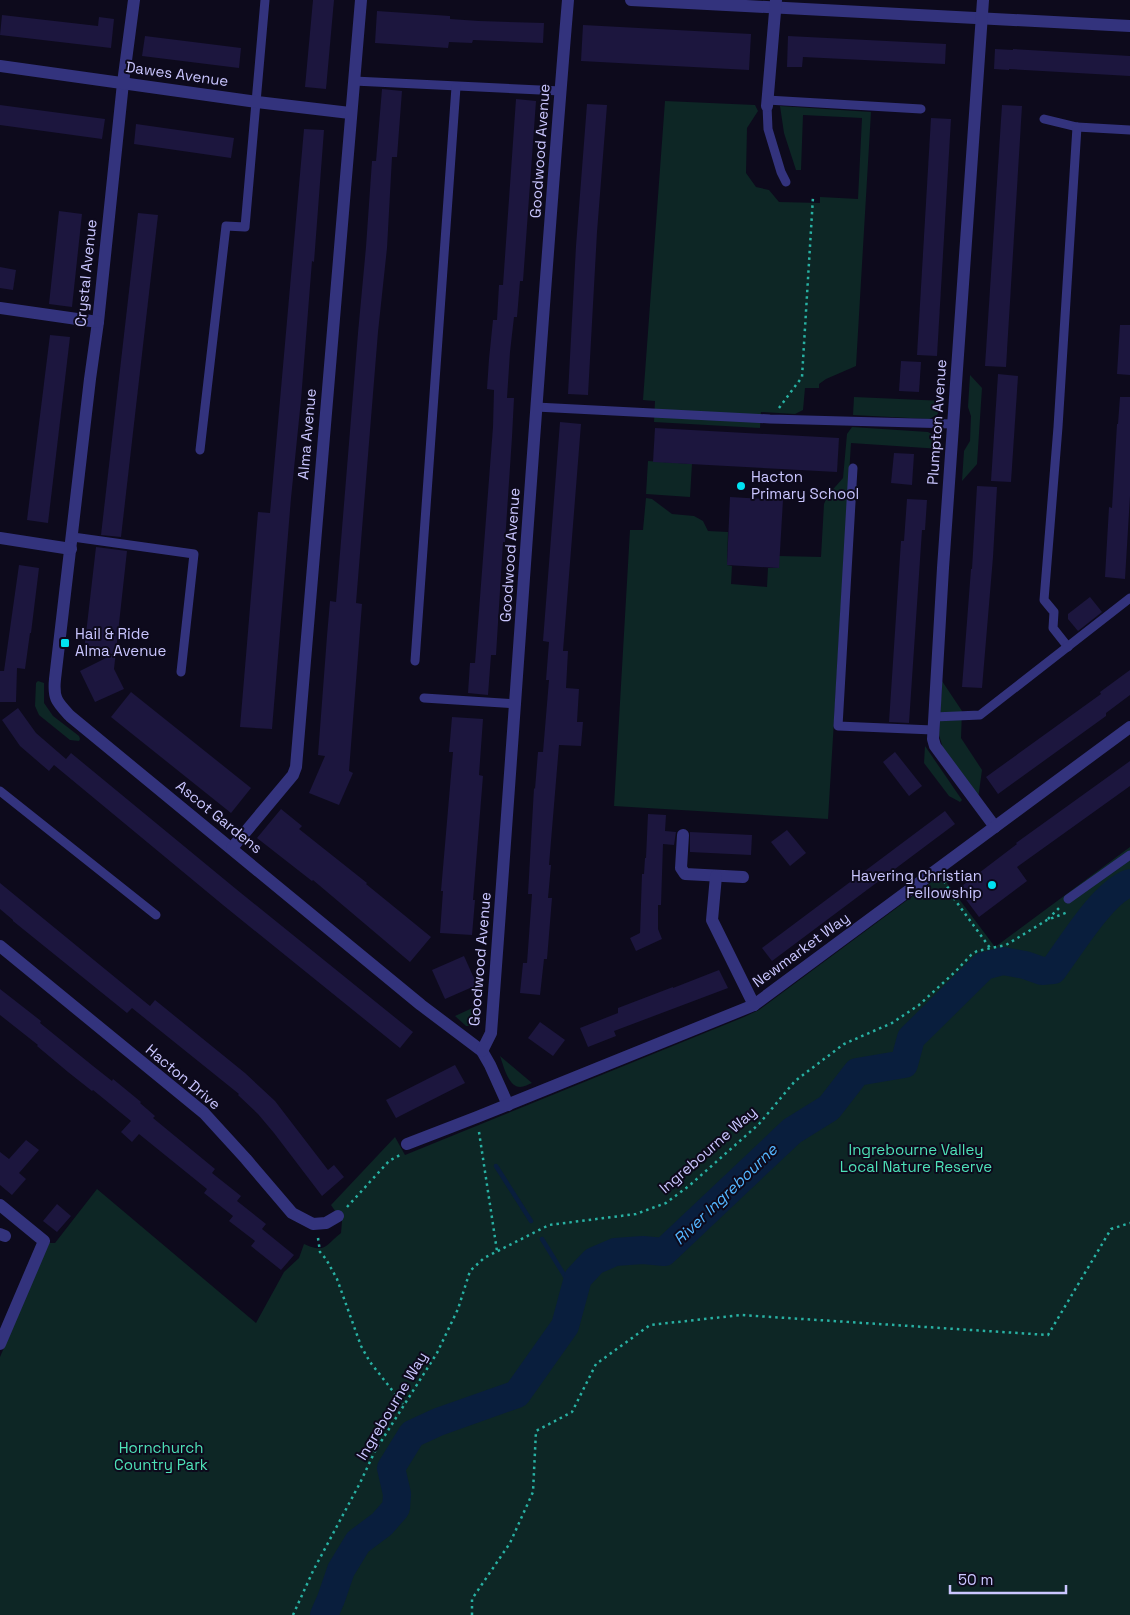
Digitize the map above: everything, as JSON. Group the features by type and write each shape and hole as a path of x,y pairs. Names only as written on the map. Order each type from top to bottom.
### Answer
{"street":[{"name":"Crystal Avenue","path":"72,543 123,83 134,0"},
{"name":"Alma Avenue","path":"232,848 294,775 296,767 361,0"},
{"name":"Goodwood Avenue","path":"482,1051 491,1033 536,407 568,0"},
{"path":"631,0 776,4 1130,26"},
{"name":"Plumpton Avenue","path":"983,0 933,739 935,746 995,827"},
{"path":"767,103 776,4"},
{"name":"Dawes Avenue","path":"0,66 350,113"},
{"path":"0,308 98,322"},
{"path":"0,538 72,543"},
{"name":"Ascot Gardens","path":"72,543 55,679 54,693 57,702 70,716 421,1005 482,1051"},
{"name":"Newmarket Way","path":"408,1144 754,1005 1130,727"},
{"path":"683,835 681,868 685,874 743,877"},
{"path":"716,876 712,920 754,1005"},
{"name":"Hacton Drive","path":"0,946 204,1113 292,1213 313,1224 317,1224"},
{"path":"482,1051 508,1105"},
{"path":"0,1205 44,1241 0,1344"},
{"path":"317,1224 326,1223 338,1216"}],"lane":[{"path":"200,450 226,226 245,227 265,0"},
{"path":"354,80 456,87 561,91"},
{"path":"415,661 456,87"},
{"path":"786,182 781,172 768,129 767,103 921,109"},
{"path":"1044,119 1077,127 1130,130"},
{"path":"1068,647 1053,628 1054,612 1044,600 1058,427 1077,127"},
{"path":"536,407 770,419 954,424"},
{"path":"853,468 838,726 933,724 980,716 1130,598"},
{"path":"72,543 194,554 181,672"},
{"path":"424,698 516,704"},
{"path":"0,791 156,915"},
{"path":"1068,899 1130,854"}],"path":[{"path":"770,419 802,377 813,198"},
{"path":"940,867 946,875 943,879 955,900 990,948"},
{"path":"1047,920 1068,899"},
{"name":"Ingrebourne Way","path":"294,1615 320,1557 375,1451 437,1353 449,1330 470,1271 484,1258 549,1225 636,1214 666,1203 690,1185 759,1124 795,1081 844,1044 892,1022 919,1005 956,971 970,955 977,951 1006,945 1047,920 1074,909"},
{"path":"478,1117 497,1251"},
{"path":"338,1216 389,1161 403,1154 408,1144"},
{"path":"472,1615 472,1600 510,1543 533,1492 536,1431 572,1412 596,1364 650,1325 741,1315 1048,1334 1111,1228 1130,1223"},
{"path":"317,1224 320,1252 337,1279 361,1346 370,1362 403,1405"}],"green space":[{"path":"665,101 755,105 758,111 747,128 746,173 756,187 769,190 779,202 820,203 820,197 858,199 862,118 803,115 801,170 796,170 784,133 780,106 871,112 856,366 826,379 819,384 819,388 805,388 803,410 795,414 761,412 760,428 654,422 655,401 643,400"},
{"path":"970,375 982,388 977,464 962,481 964,451 970,441 971,416 968,407"},
{"path":"854,397 945,401 937,415 929,419 853,415"},
{"path":"852,427 928,432 933,435 941,449 851,443 828,819 614,806 630,530 643,530 646,498 652,499 672,514 694,516 703,521 708,531 728,532 727,565 732,566 731,584 767,587 768,568 779,568 779,556 821,557 824,504 828,495 843,478 847,434"},
{"path":"648,461 692,464 690,497 646,494"},
{"path":"38,681 44,683 44,703 53,716 79,736 79,741 70,740 39,715 35,706 36,683"},
{"path":"942,681 962,711 961,738 982,770 978,799 943,748 939,735"},
{"path":"925,746 962,800 960,802 949,796 924,763"},
{"path":"1130,847 1130,1615 324,1615 327,1607 319,1615 0,1615 0,1357 49,1243 55,1243 97,1189 256,1323 284,1272 299,1258 304,1244 316,1248 324,1247 341,1233 342,1221 331,1205 395,1137 405,1155 759,1010 941,875 995,947"},
{"path":"479,1005 478,1023 474,1026 466,1026 455,1016"},
{"path":"500,1056 532,1083 520,1087 512,1083"}],"building":[{"path":"313,0 334,0 326,89 305,87"},
{"path":"377,11 450,16 450,19 544,23 543,43 473,40 472,43 449,42 448,48 375,43"},
{"path":"2,15 98,26 99,17 114,19 111,48 0,35"},
{"path":"583,25 751,34 749,70 581,61"},
{"path":"145,36 241,48 239,68 142,56"},
{"path":"788,36 946,44 945,64 803,57 802,67 787,67"},
{"path":"995,49 1130,56 1130,76 994,69"},
{"path":"382,89 402,91 397,157 392,157 387,248 378,332 356,603 362,604 349,771 353,773 339,805 309,793 325,756 318,755 327,636 330,601 336,602 372,161 376,161"},
{"path":"516,99 536,101 523,281 520,281 517,317 514,317 510,352 507,398 514,398 512,437 496,655 491,655 488,695 468,693 470,663 475,663 493,427 494,390 487,389 489,359 493,320 497,320 499,285 503,285"},
{"path":"587,104 607,105 597,232 588,395 568,394 576,246"},
{"path":"0,105 105,119 102,139 0,125"},
{"path":"1002,105 1022,106 1006,367 985,366"},
{"path":"931,118 951,119 937,356 917,355"},
{"path":"136,124 234,138 231,158 134,144"},
{"path":"304,129 324,130 272,729 240,727 258,512 270,513"},
{"path":"59,211 82,214 72,307 49,304"},
{"path":"138,213 158,215 121,537 101,535"},
{"path":"0,267 16,270 13,290 0,288"},
{"path":"1120,325 1130,325 1130,375 1117,374"},
{"path":"50,335 70,337 48,523 27,520"},
{"path":"901,361 921,362 919,392 899,391"},
{"path":"998,374 1018,376 1011,482 991,481"},
{"path":"1120,397 1130,397 1130,496 1125,579 1105,577 1109,507 1112,508"},
{"path":"560,422 581,424 563,651 568,651 566,688 579,689 577,722 583,722 581,746 559,745 549,865 551,865 548,898 552,898 547,959 544,959 540,995 520,993 523,963 527,963 532,894 528,894 534,788 538,752 543,752 549,680 546,680 549,642 543,641"},
{"path":"655,428 839,438 837,472 653,462"},
{"path":"894,453 914,454 912,485 891,483"},
{"path":"977,486 997,487 982,688 962,687"},
{"path":"730,497 783,500 779,568 727,565"},
{"path":"907,499 927,500 925,530 922,530 909,723 889,722 901,541 904,541"},
{"path":"96,547 127,551 114,669 124,689 95,702 80,671 114,654 84,651"},
{"path":"19,565 39,568 31,633 25,669 17,668 16,702 0,702 0,671 4,671"},
{"path":"1090,597 1102,612 1078,631 1068,619 1068,614"},
{"path":"1130,670 1130,695 1106,713 1106,716 998,794 986,777 1101,694 1100,692"},
{"path":"131,692 251,788 231,813 111,717"},
{"path":"18,708 36,733 66,759 71,753 413,1032 400,1048 54,765 49,771 20,746 2,720"},
{"path":"452,717 483,719 479,775 483,776 472,935 440,933 443,891 441,891 453,752 449,752"},
{"path":"895,752 922,786 909,796 883,762"},
{"path":"1130,761 1130,786 1017,867 1027,881 979,917 958,889 1016,843"},
{"path":"281,809 302,826 299,829 431,937 410,962 313,880 257,838"},
{"path":"945,811 955,824 772,961 762,948"},
{"path":"648,814 666,815 665,831 676,832 674,845 663,844 661,905 658,905 658,929 662,939 636,951 630,938 640,933 642,874 644,874 646,858"},
{"path":"787,830 806,853 790,866 771,842"},
{"path":"690,832 752,835 751,855 690,852"},
{"path":"0,883 150,1006 155,1000 245,1073 275,1101 328,1170 334,1165 344,1177 322,1196 274,1133 239,1094 132,1008 127,1013 0,909"},
{"path":"464,956 477,985 445,999 432,970"},
{"path":"719,970 728,988 614,1031 616,1036 588,1047 580,1028 618,1013 618,1008"},
{"path":"0,989 93,1066 112,1081 113,1079 141,1102 155,1116 153,1118 215,1169 212,1173 241,1196 237,1201 266,1224 262,1229 294,1255 281,1270 251,1246 255,1241 229,1221 233,1216 204,1193 207,1189 139,1134 132,1142 121,1132 131,1121 68,1072 0,1015"},
{"path":"540,1022 565,1040 553,1056 528,1038"},
{"path":"455,1065 465,1083 396,1118 386,1100"},
{"path":"26,1140 39,1150 19,1173 26,1179 12,1195 0,1185 0,1152 9,1159"},
{"path":"57,1204 71,1216 57,1232 43,1221"}],"waterway":[{"name":"River Ingrebourne","path":"324,1615 341,1570 358,1542 382,1524 396,1508 397,1494 391,1468 412,1434 438,1422 517,1394 565,1326 578,1278 594,1261 615,1252 643,1250 664,1252 792,1131 829,1108 857,1072 904,1064 911,1038 984,966 1003,961 1025,965 1042,971 1053,970 1099,908 1120,888 1130,883"},
{"path":"496,1166 531,1221"},
{"path":"542,1239 574,1291"}],"place":[{"name":"Hacton Primary School","path":"741,486"},
{"name":"Hail & Ride Alma Avenue","path":"65,643"},
{"name":"Havering Christian Fellowship","path":"992,885"}],"park label":[{"name":"Ingrebourne Valley Local Nature Reserve","path":"916,1158"},
{"name":"Hornchurch Country Park","path":"161,1456"}]}
